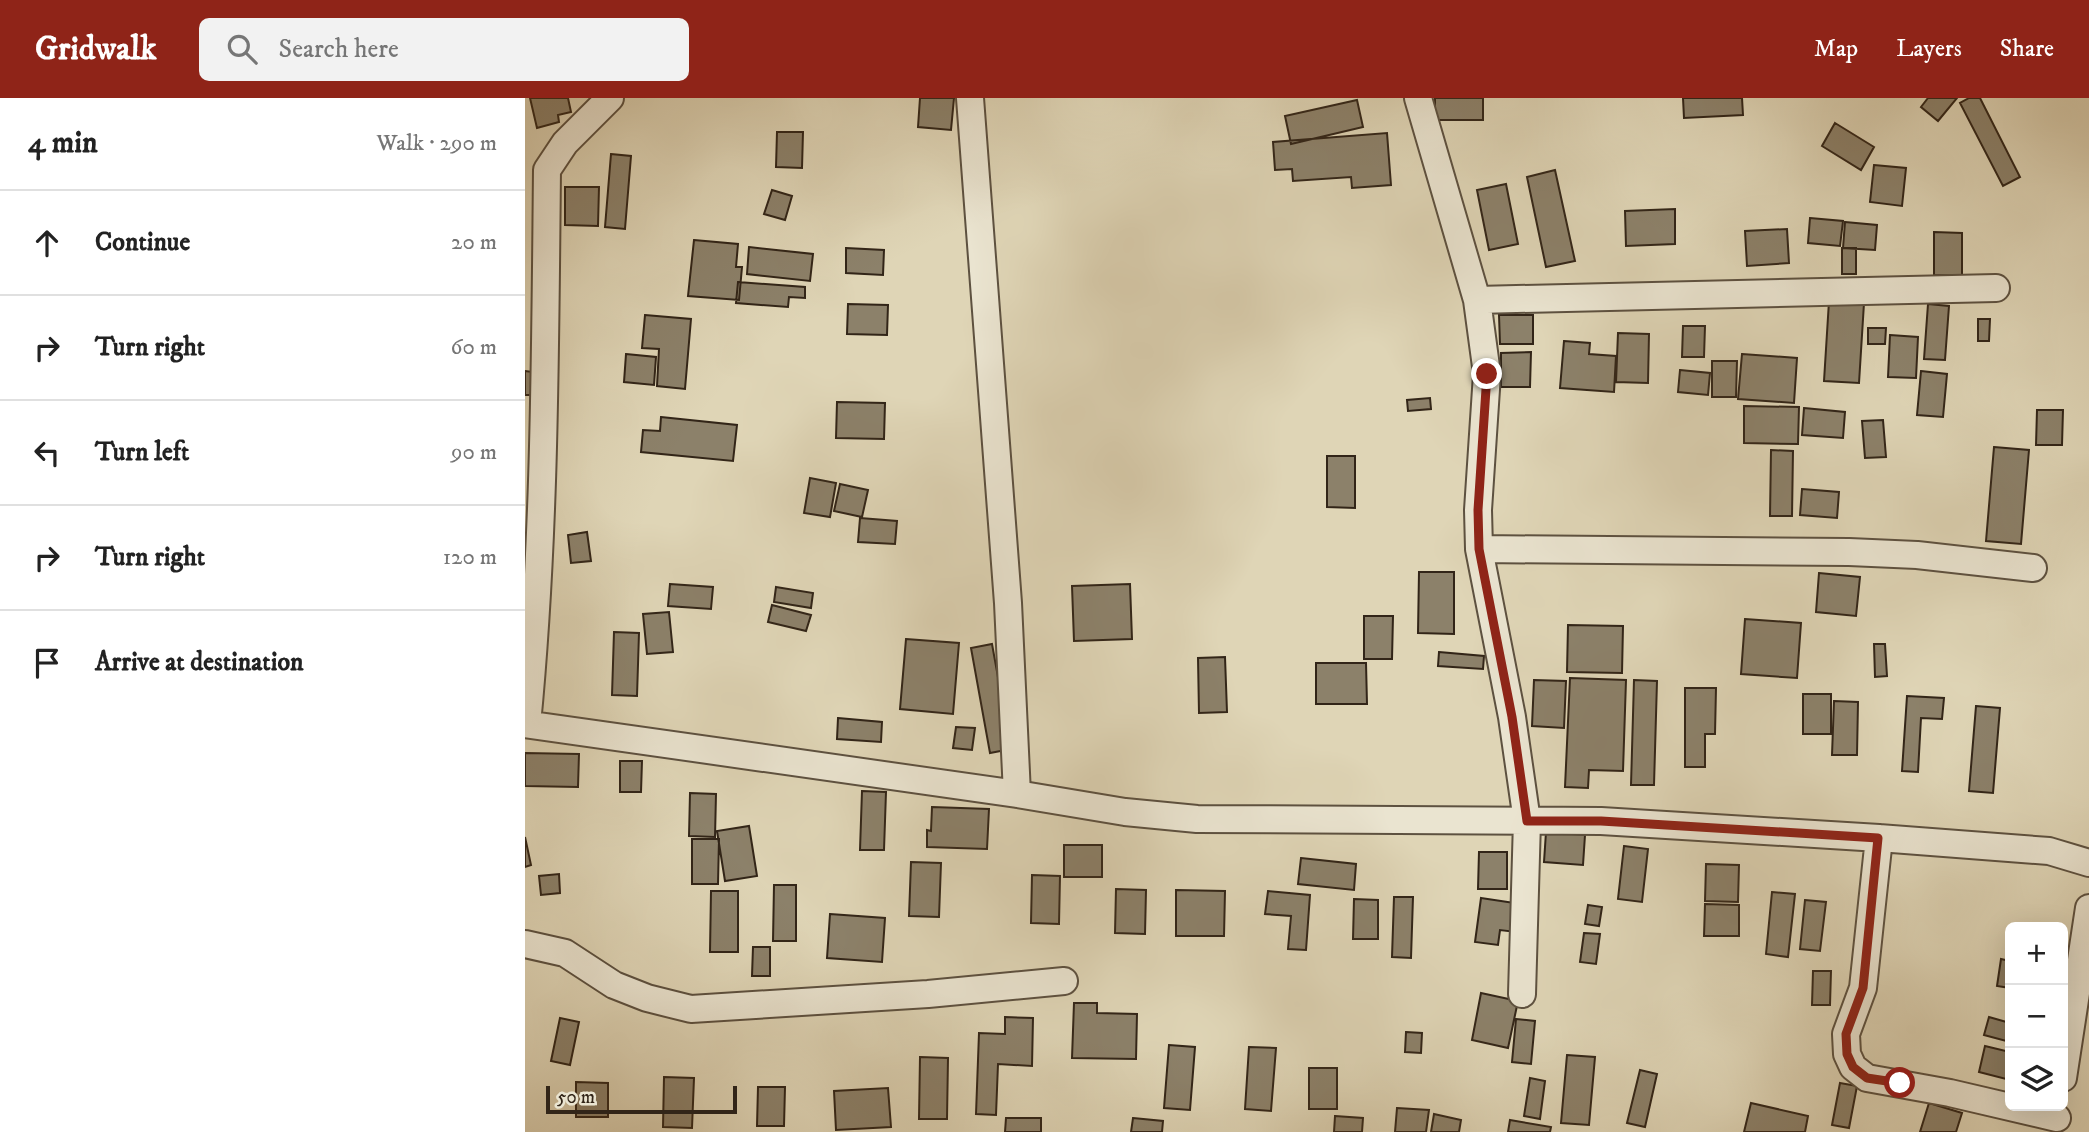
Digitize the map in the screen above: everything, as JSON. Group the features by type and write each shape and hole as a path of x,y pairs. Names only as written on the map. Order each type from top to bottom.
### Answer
{"street":[{"path":"610,98 565,143 547,170 542,524 536,630 526,724 1017,794 1125,812 1197,819 1601,821 2049,851 2089,863"},
{"path":"970,98 1008,603 1017,794"},
{"path":"1418,98 1477,300 1487,374 1478,510 1479,549 1512,717 1527,821 1522,994"},
{"path":"1477,300 1996,288"},
{"path":"1479,549 1849,552 1917,555 2033,568"},
{"path":"1878,838 1863,988 1846,1034 1847,1054 1853,1067 1867,1078 2057,1119"},
{"path":"2068,1048 2089,908"},
{"path":"525,944 565,953 614,985 647,998 691,1009 928,995 1065,981"}],"building":[{"path":"530,98 568,98 571,112 558,115 559,122 537,128"},
{"path":"920,98 954,98 951,130 918,127"},
{"path":"1435,98 1483,98 1483,120 1435,120"},
{"path":"1683,98 1742,98 1743,115 1684,118"},
{"path":"1928,98 1957,98 1938,121 1921,107"},
{"path":"1969,98 1980,98 2020,177 2003,186 1960,103"},
{"path":"1357,100 1363,127 1291,144 1285,116"},
{"path":"1835,123 1874,147 1861,170 1822,146"},
{"path":"777,132 803,132 802,168 776,167"},
{"path":"1387,133 1391,185 1352,188 1351,177 1293,181 1292,169 1275,170 1273,142"},
{"path":"611,154 631,156 625,229 605,227"},
{"path":"1874,165 1906,168 1902,206 1870,202"},
{"path":"1555,170 1575,261 1546,267 1527,177"},
{"path":"1506,184 1518,244 1489,250 1477,190"},
{"path":"565,187 599,187 598,226 565,225"},
{"path":"772,190 792,196 785,220 764,214"},
{"path":"1675,209 1675,244 1626,246 1625,211"},
{"path":"1810,218 1843,221 1840,246 1808,243"},
{"path":"1845,222 1877,225 1875,250 1843,248"},
{"path":"1787,229 1789,263 1747,266 1745,231"},
{"path":"1934,232 1962,233 1962,276 1934,275"},
{"path":"694,240 738,244 736,267 742,267 739,300 688,296"},
{"path":"749,247 813,254 810,281 747,274"},
{"path":"846,248 884,250 883,275 846,273"},
{"path":"1842,248 1856,248 1856,274 1842,274"},
{"path":"738,282 805,287 805,298 789,297 788,307 736,303"},
{"path":"1829,301 1864,303 1859,383 1824,381"},
{"path":"848,304 888,305 887,335 847,334"},
{"path":"1928,304 1949,306 1945,360 1924,359"},
{"path":"645,315 691,319 685,389 657,386 659,349 642,348"},
{"path":"1499,315 1533,315 1533,344 1500,344"},
{"path":"1978,319 1990,319 1989,341 1978,341"},
{"path":"1683,326 1705,326 1704,357 1682,357"},
{"path":"1868,328 1886,328 1885,344 1868,344"},
{"path":"1618,333 1649,334 1648,383 1616,382"},
{"path":"1890,335 1918,337 1916,378 1888,377"},
{"path":"1564,341 1590,343 1589,354 1616,356 1614,392 1560,388"},
{"path":"1531,352 1530,387 1501,387 1501,353"},
{"path":"626,354 656,357 654,385 624,382"},
{"path":"1742,354 1797,358 1794,403 1738,399"},
{"path":"1712,361 1737,361 1736,397 1712,397"},
{"path":"1680,370 1710,373 1708,395 1678,392"},
{"path":"525,371 533,372 531,395 525,395"},
{"path":"1921,371 1947,374 1943,417 1917,415"},
{"path":"1430,398 1431,409 1408,411 1407,400"},
{"path":"837,402 885,403 884,439 836,438"},
{"path":"1744,406 1799,407 1798,444 1744,443"},
{"path":"1804,408 1845,412 1843,438 1802,435"},
{"path":"2037,410 2063,410 2062,445 2036,445"},
{"path":"661,417 737,425 733,461 641,452 643,430 660,431"},
{"path":"1883,420 1886,457 1865,458 1862,421"},
{"path":"1994,447 2029,450 2021,544 1986,541"},
{"path":"1771,450 1793,451 1792,516 1770,516"},
{"path":"1327,456 1355,456 1355,508 1327,507"},
{"path":"810,478 836,483 830,517 804,513"},
{"path":"840,484 868,490 862,517 834,511"},
{"path":"1802,489 1839,492 1837,518 1800,515"},
{"path":"860,518 897,521 895,544 858,542"},
{"path":"587,532 591,561 571,563 568,535"},
{"path":"1419,572 1454,572 1454,634 1418,633"},
{"path":"1819,573 1860,577 1856,616 1816,612"},
{"path":"670,584 713,587 711,609 668,606"},
{"path":"1130,584 1132,639 1074,641 1072,586"},
{"path":"776,587 813,593 811,608 774,602"},
{"path":"772,605 811,615 806,631 768,622"},
{"path":"669,612 673,652 647,654 643,614"},
{"path":"1364,616 1393,616 1392,659 1364,659"},
{"path":"1745,619 1801,623 1797,678 1741,674"},
{"path":"1568,625 1623,626 1622,673 1567,672"},
{"path":"614,632 639,633 637,696 612,695"},
{"path":"906,639 959,643 953,714 900,709"},
{"path":"992,644 1011,749 990,753 971,648"},
{"path":"1874,644 1885,644 1887,676 1875,677"},
{"path":"1439,652 1484,656 1483,669 1438,666"},
{"path":"1225,657 1227,712 1199,713 1198,658"},
{"path":"1316,663 1366,663 1367,704 1316,704"},
{"path":"1570,678 1626,680 1623,771 1589,770 1588,788 1565,787"},
{"path":"1534,680 1566,681 1564,728 1532,726"},
{"path":"1634,680 1657,681 1654,785 1631,785"},
{"path":"1685,688 1716,688 1715,734 1705,734 1705,767 1685,767"},
{"path":"1803,694 1831,694 1831,734 1803,734"},
{"path":"1907,696 1944,698 1942,719 1921,718 1918,772 1902,771"},
{"path":"1834,701 1858,702 1857,755 1832,755"},
{"path":"1976,706 2000,708 1993,793 1969,791"},
{"path":"838,718 882,722 881,742 837,739"},
{"path":"956,727 975,728 972,750 953,748"},
{"path":"525,753 579,754 578,787 525,786"},
{"path":"620,761 642,761 641,792 620,792"},
{"path":"862,791 886,792 884,850 860,850"},
{"path":"690,793 716,794 715,837 689,836"},
{"path":"932,807 989,809 987,849 927,847 927,830 931,831"},
{"path":"749,826 757,876 725,881 717,831"},
{"path":"1546,832 1585,835 1583,865 1544,862"},
{"path":"525,837 531,865 525,867"},
{"path":"692,839 719,839 718,884 692,884"},
{"path":"1064,845 1102,845 1102,877 1064,877"},
{"path":"1624,846 1648,849 1642,902 1618,899"},
{"path":"1479,852 1507,852 1507,889 1478,889"},
{"path":"1301,858 1356,864 1354,890 1298,884"},
{"path":"911,862 941,863 939,917 909,916"},
{"path":"1706,864 1739,865 1738,902 1705,901"},
{"path":"559,874 560,893 541,895 539,876"},
{"path":"1032,875 1060,876 1059,924 1031,923"},
{"path":"774,885 796,885 796,941 773,941"},
{"path":"1116,889 1146,890 1145,934 1115,933"},
{"path":"1176,890 1225,891 1224,936 1176,936"},
{"path":"711,891 738,891 738,952 710,952"},
{"path":"1268,891 1310,895 1306,950 1288,949 1291,916 1265,914"},
{"path":"1772,892 1795,894 1788,957 1766,954"},
{"path":"1394,897 1413,897 1411,958 1392,957"},
{"path":"1481,898 1528,905 1524,933 1500,930 1498,945 1475,942"},
{"path":"1354,899 1378,900 1378,939 1353,939"},
{"path":"1805,900 1826,902 1820,951 1800,949"},
{"path":"1705,904 1739,905 1739,936 1704,936"},
{"path":"1588,905 1602,907 1599,926 1585,924"},
{"path":"830,914 885,918 882,962 827,958"},
{"path":"1584,933 1600,934 1596,964 1580,962"},
{"path":"753,947 770,947 770,976 752,976"},
{"path":"2001,959 2005,960 2005,987 1997,986"},
{"path":"1813,971 1831,971 1830,1005 1812,1005"},
{"path":"1481,993 1518,1001 1508,1048 1472,1040"},
{"path":"1074,1003 1097,1003 1097,1013 1137,1014 1136,1059 1072,1058"},
{"path":"1005,1017 1033,1018 1032,1066 998,1064 996,1115 976,1114 979,1033 1005,1034"},
{"path":"1989,1017 2005,1022 2005,1041 1984,1035"},
{"path":"560,1018 579,1022 570,1065 551,1061"},
{"path":"1516,1019 1535,1021 1531,1064 1512,1062"},
{"path":"1406,1032 1422,1033 1421,1053 1405,1052"},
{"path":"1169,1045 1195,1047 1190,1110 1164,1108"},
{"path":"1985,1046 2005,1051 2005,1079 1979,1072"},
{"path":"1249,1047 1276,1048 1271,1111 1245,1109"},
{"path":"1567,1055 1595,1057 1589,1125 1561,1123"},
{"path":"920,1057 948,1058 947,1119 919,1119"},
{"path":"1309,1068 1337,1068 1337,1109 1309,1109"},
{"path":"1640,1070 1657,1074 1645,1127 1627,1123"},
{"path":"664,1077 694,1078 692,1128 663,1127"},
{"path":"1530,1078 1545,1081 1540,1119 1524,1116"},
{"path":"576,1082 608,1083 608,1117 576,1117"},
{"path":"1840,1083 1857,1086 1849,1128 1832,1125"},
{"path":"758,1087 785,1087 784,1126 757,1126"},
{"path":"888,1088 891,1127 836,1130 834,1091"},
{"path":"1751,1103 1808,1116 1805,1132 1744,1132"},
{"path":"1929,1103 1962,1113 1956,1132 1920,1132"},
{"path":"1397,1108 1429,1110 1426,1132 1395,1132"},
{"path":"1434,1114 1461,1120 1459,1132 1431,1132"},
{"path":"1335,1116 1363,1118 1362,1132 1334,1132"},
{"path":"1006,1118 1041,1118 1041,1132 1005,1132"},
{"path":"1133,1118 1163,1121 1162,1132 1131,1132"},
{"path":"1510,1120 1551,1127 1550,1132 1508,1132"}],"route":[{"path":"1487,374 1478,510 1479,549 1512,717 1527,821 1601,821 1878,838 1863,988 1846,1034 1847,1054 1853,1067 1867,1078 1900,1083"}]}
